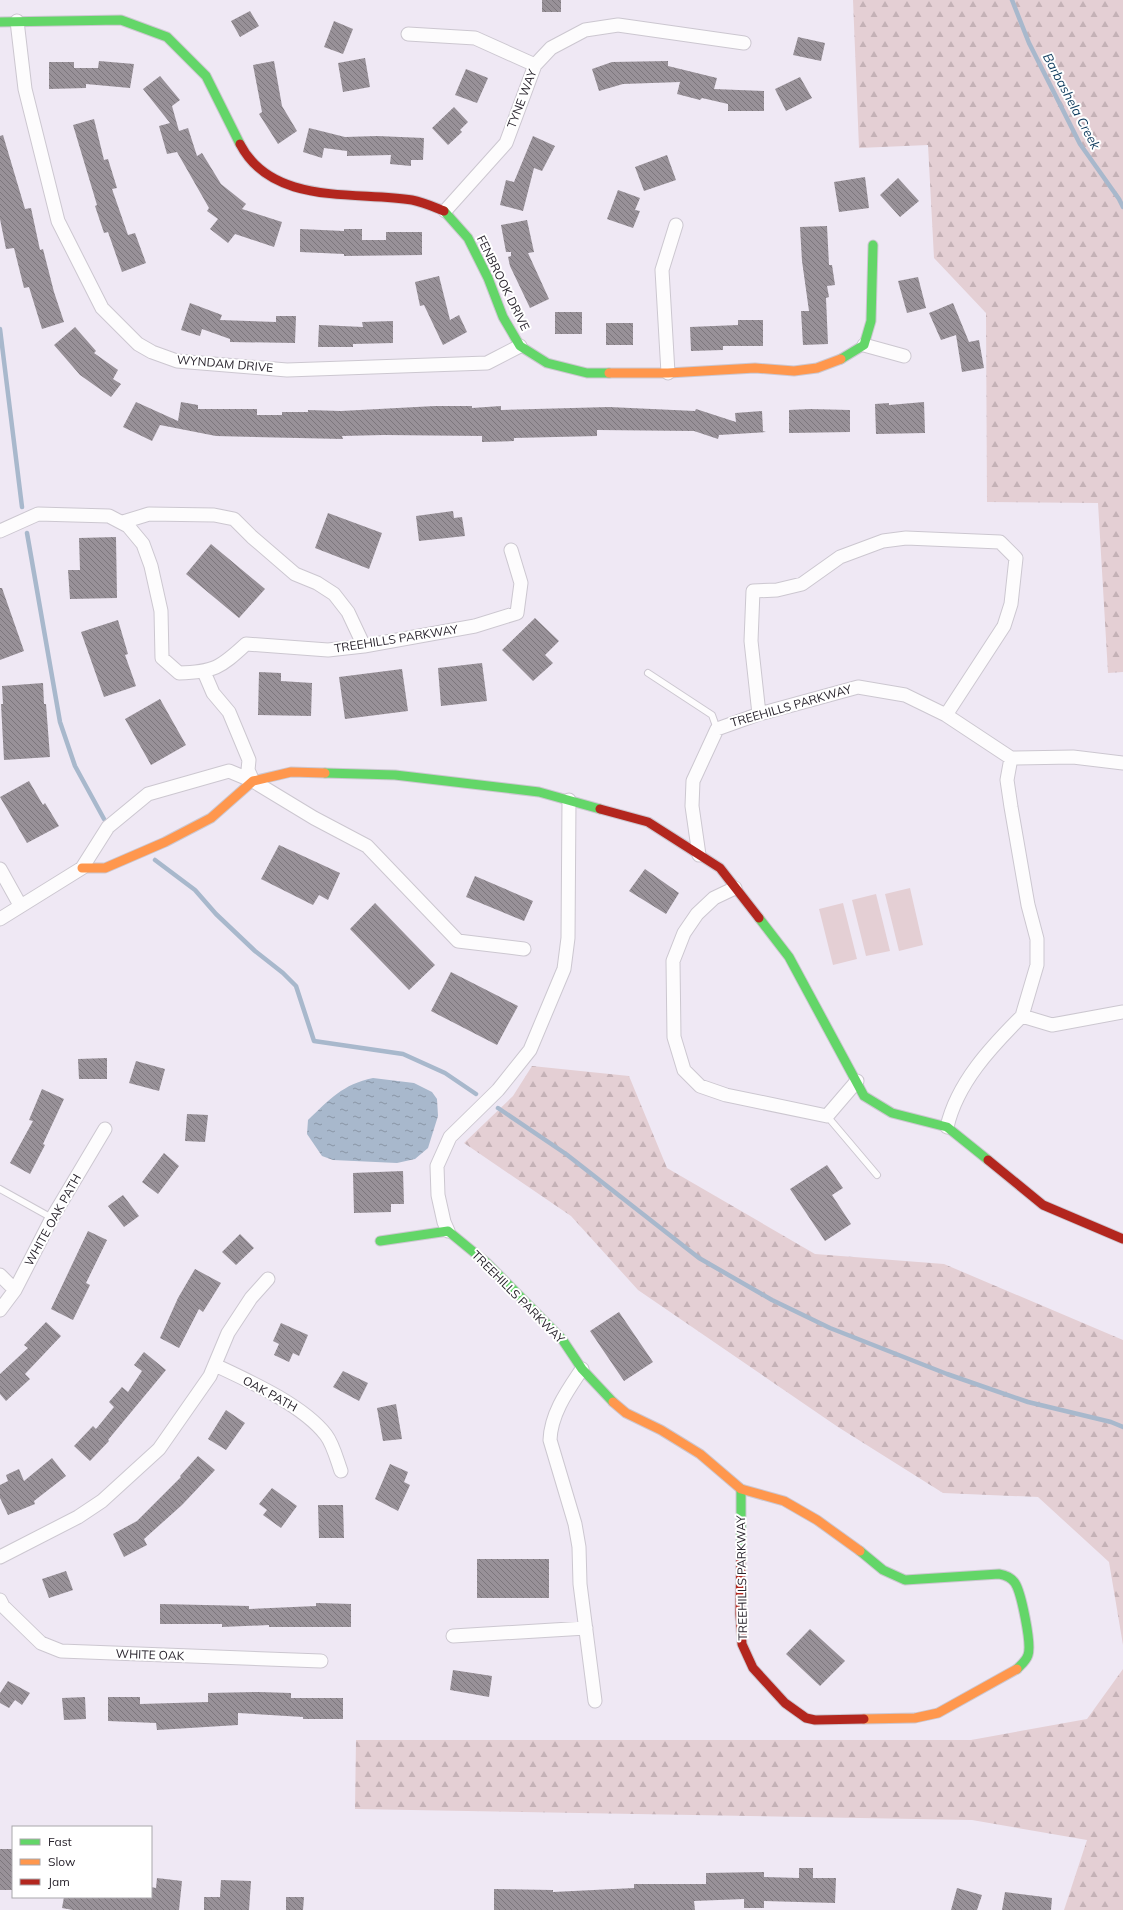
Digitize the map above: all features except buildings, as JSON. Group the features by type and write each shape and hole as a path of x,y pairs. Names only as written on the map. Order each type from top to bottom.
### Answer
{"street":[{"path":"0,22 121,20 167,37 206,76 246,155 272,177 284,183 317,193 413,200 445,211"},
{"name":"WYNDAM DRIVE","path":"17,21 25,88 58,221 102,308 138,344 152,352 177,361 287,370 487,363 520,346"},
{"name":"TYNE WAY","path":"445,211 506,144 535,65 551,48 585,30 618,25 744,43"},
{"path":"408,34 475,38 535,65"},
{"name":"FENBROOK DRIVE","path":"445,211 468,238 488,278 503,317 520,346 546,363 587,373 668,373 755,368 794,371 817,368 838,361 864,346"},
{"path":"668,373 662,270 676,225"},
{"path":"873,245 871,321 864,346 904,356"},
{"name":"TREEHILLS PARKWAY","path":"0,531 38,514 109,516 123,522 143,544 151,566 161,612 162,658 179,673 204,672 225,663 246,644 328,650 364,646 475,626 517,612 521,583 511,550"},
{"path":"123,522 149,514 214,515 234,519 252,537 295,574 316,583 334,594 348,612 364,646"},
{"path":"758,714 751,640 753,591 777,590 802,584 840,557 883,541 906,538 1000,542 1016,558 1012,604 1004,626 946,715"},
{"path":"204,672 213,693 229,712 249,760 248,770 253,781"},
{"name":"TREEHILLS PARKWAY","path":"699,855 692,806 693,780 717,729 758,714 858,687 905,695 946,715 1011,758"},
{"path":"947,1127 951,1109 966,1082 998,1039 1022,1016 1038,965 1037,939 1018,853 1007,780 1011,758 1073,757 1123,763"},
{"path":"0,919 20,905 82,868 108,827 148,794 229,771 253,781 314,818 367,846 458,941 524,949"},
{"path":"82,868 105,868 165,842 211,818 253,781 291,772 395,775 539,792 648,822 720,868 789,957 864,1096 892,1113 947,1127 1043,1206 1123,1238"},
{"path":"380,1241 448,1231 444,1222 438,1195 436,1166 450,1137 498,1090 530,1050 564,969 568,938 569,800"},
{"path":"0,869 20,905"},
{"path":"735,888 714,898 697,914 684,934 673,961 674,1037 684,1070 700,1086 726,1095 827,1116 857,1081"},
{"path":"1022,1016 1052,1025 1122,1010"},
{"name":"WHITE OAK PATH","path":"0,1310 16,1290 52,1218 104,1129"},
{"name":"TREEHILLS PARKWAY","path":"448,1231 487,1263 524,1299 562,1339 582,1369 604,1394 626,1413 661,1430 700,1454 741,1489 784,1501 817,1520 859,1550 883,1570 904,1580 933,1580 995,1574 1007,1576 1014,1581 1018,1589 1027,1626 1029,1653 1025,1662 1012,1673 938,1713 915,1718 815,1720 806,1718 785,1703 753,1668 742,1644 740,1614 741,1489"},
{"path":"0,1275 16,1290"},
{"path":"0,1557 78,1517 102,1500 167,1440 210,1376 228,1333 251,1298 268,1279"},
{"name":"OAK PATH","path":"215,1365 300,1410 326,1435 341,1472"},
{"path":"582,1369 550,1427 550,1440 575,1524 579,1547 580,1584 596,1701"},
{"name":"WHITE OAK","path":"0,1600 3,1606 42,1643 61,1651 321,1661"},
{"path":"453,1636 586,1628"}],"lane":[{"path":"648,673 712,715 717,729"},
{"path":"827,1116 877,1175"},
{"path":"0,1188 52,1218"}],"green space":[{"path":"853,0 1123,0 1123,672 1108,673 1098,503 987,502 986,313 934,258 928,145 859,148"},
{"path":"910,888 923,945 899,951 885,894"},
{"path":"876,894 890,951 866,956 852,900"},
{"path":"843,903 857,959 833,965 819,909"},
{"path":"532,1066 629,1076 667,1168 815,1254 944,1264 1123,1340 1123,1645 1109,1562 1038,1497 943,1493 838,1427 638,1290 571,1216 464,1143 513,1096"},
{"path":"1123,1669 1123,1910 1064,1910 1087,1840 972,1820 355,1809 356,1740 971,1740 1087,1719"}],"water":[{"path":"373,1078 414,1083 432,1092 437,1099 438,1116 428,1148 415,1159 397,1163 333,1160 322,1156 307,1134 308,1120 337,1094 353,1084"}],"waterway":[{"name":"Barbashela Creek","path":"1012,0 1029,43 1080,144 1119,199 1123,207"},
{"path":"0,329 22,507"},
{"path":"27,533 60,722 75,766 104,819"},
{"path":"155,860 195,890 216,914 255,951 283,973 296,986 314,1041 403,1054 445,1073 476,1094"},
{"path":"498,1108 566,1154 699,1258 772,1300 830,1328 947,1374 1028,1402 1111,1422 1123,1427"}],"traffic: fast":[{"path":"0,22 121,20 167,37 206,76 240,144"},
{"path":"444,211 468,238 488,278 503,317 520,346 547,363 587,373 609,373"},
{"path":"841,359 864,345 871,321 873,245"},
{"path":"325,773 395,775 539,792 600,809"},
{"path":"759,918 789,957 864,1096 892,1113 947,1127 988,1160"},
{"path":"380,1241 448,1231 487,1263 562,1339 582,1369 613,1402"},
{"path":"741,1489 741,1550"},
{"path":"860,1551 883,1570 905,1580 999,1574 1012,1579 1020,1596 1025,1618 1029,1649 1027,1657 1017,1669"}],"traffic: slow":[{"path":"609,373 668,373 755,368 794,371 817,368 841,359"},
{"path":"82,868 105,868 165,842 211,818 253,781 291,772 325,773"},
{"path":"613,1402 626,1413 661,1430 700,1454 741,1489 784,1501 817,1520 860,1551"},
{"path":"864,1719 915,1718 938,1713 1017,1669"}],"traffic: jam":[{"path":"240,144 254,164 272,178 293,187 341,195 412,200 444,211"},
{"path":"600,809 648,822 720,868 759,918"},
{"path":"988,1160 1043,1205 1123,1239"},
{"path":"741,1550 740,1614 742,1644 753,1668 785,1703 806,1718 815,1720 864,1719"}]}
